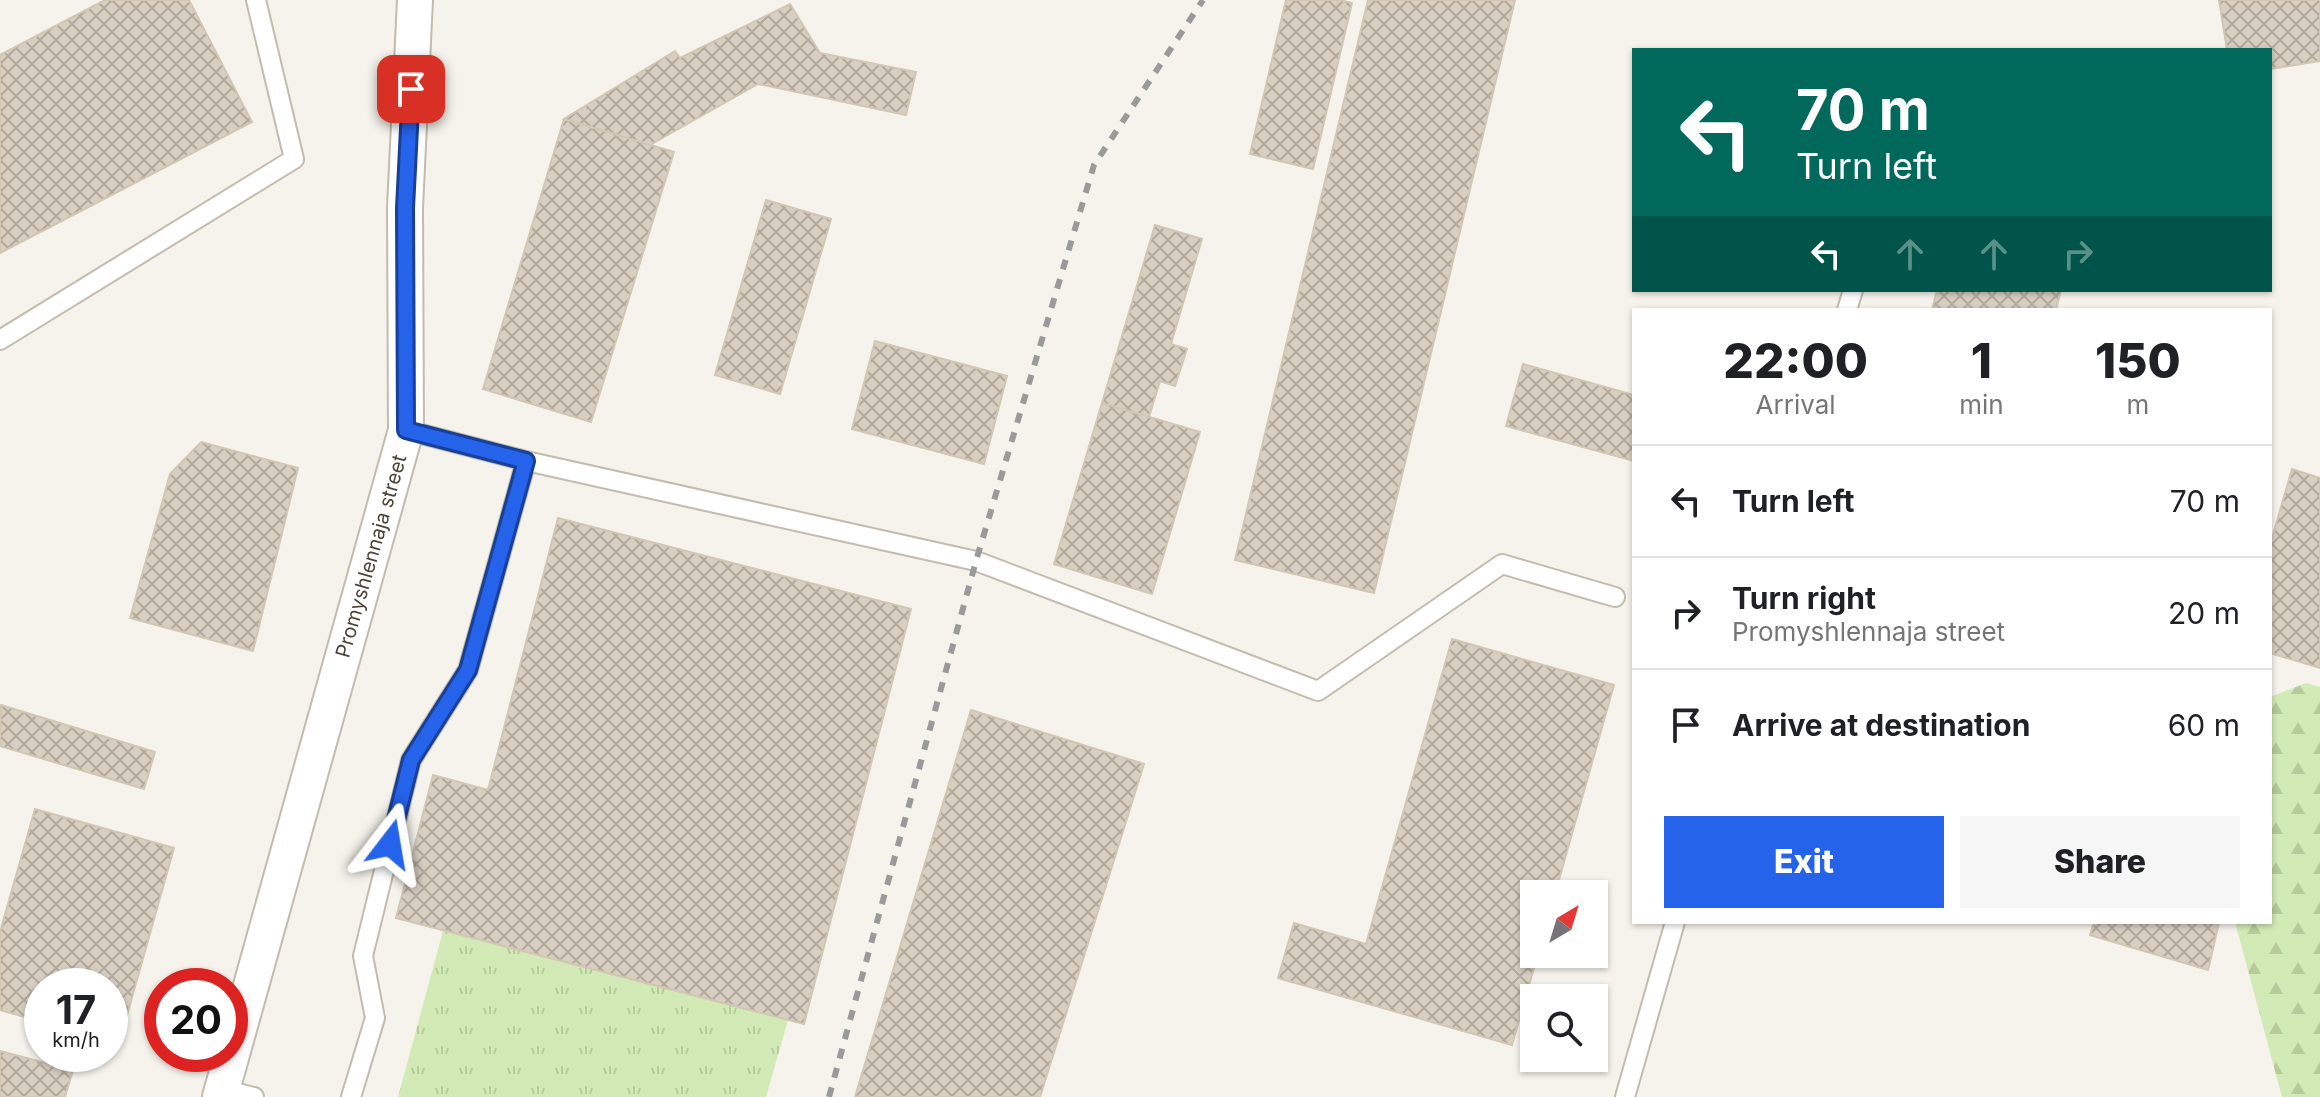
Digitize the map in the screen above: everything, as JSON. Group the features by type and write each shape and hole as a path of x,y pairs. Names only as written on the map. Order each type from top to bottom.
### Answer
{"street":[{"name":"Promyshlennaja street","path":"232,1094 406,430 405,208 415,0"}],"lane":[{"path":"0,340 294,159 256,0"},
{"path":"406,430 526,461 976,561 1318,691 1502,564 1615,597"},
{"path":"351,1097 375,1018 363,956 411,760 468,670 526,461"},
{"path":"1625,1097 1674,924"}],"green space":[{"path":"2306,683 2320,687 2320,1097 2282,1097 2236,924 2272,924 2272,696"},
{"path":"443,931 788,1020 766,1097 398,1097"}],"building":[{"path":"105,0 189,0 252,122 0,253 0,55"},
{"path":"1286,0 1340,0 1352,3 1313,169 1250,154"},
{"path":"1368,0 1515,0 1374,593 1235,560"},
{"path":"2219,0 2320,0 2320,61 2272,69 2272,48 2227,48"},
{"path":"790,4 820,53 916,72 906,115 758,84 650,145 564,119 675,51 680,58"},
{"path":"564,119 674,152 591,422 483,389"},
{"path":"766,200 831,219 780,394 715,375"},
{"path":"1155,225 1202,239 1171,344 1187,349 1175,386 1160,381 1149,417 1102,403"},
{"path":"1936,292 2060,292 2056,308 1932,308"},
{"path":"875,341 1007,376 984,464 852,429"},
{"path":"1523,364 1632,394 1632,460 1506,426"},
{"path":"1102,403 1200,432 1152,594 1054,564"},
{"path":"201,442 298,468 253,651 130,618 170,474"},
{"path":"2292,469 2320,478 2320,668 2272,654 2272,538"},
{"path":"558,518 911,609 804,1024 396,918 433,775 488,790"},
{"path":"1452,639 1614,685 1559,880 1520,880 1520,968 1534,968 1529,984 1520,984 1520,1017 1512,1045 1278,978 1294,923 1366,944"},
{"path":"1,705 155,752 144,789 0,746"},
{"path":"971,710 1144,764 1040,1097 855,1097"},
{"path":"35,809 174,848 128,1012 128,968 24,968 24,1017 0,1010 0,932"},
{"path":"2093,924 2219,924 2208,970 2090,935"},
{"path":"0,1051 24,1057 24,1072 72,1072 65,1097 0,1097"}],"railway":[{"path":"829,1097 976,561 1094,165 1203,0"}],"route":[{"path":"390,844 411,760 468,670 526,461 406,430 405,208 411,89"}]}
